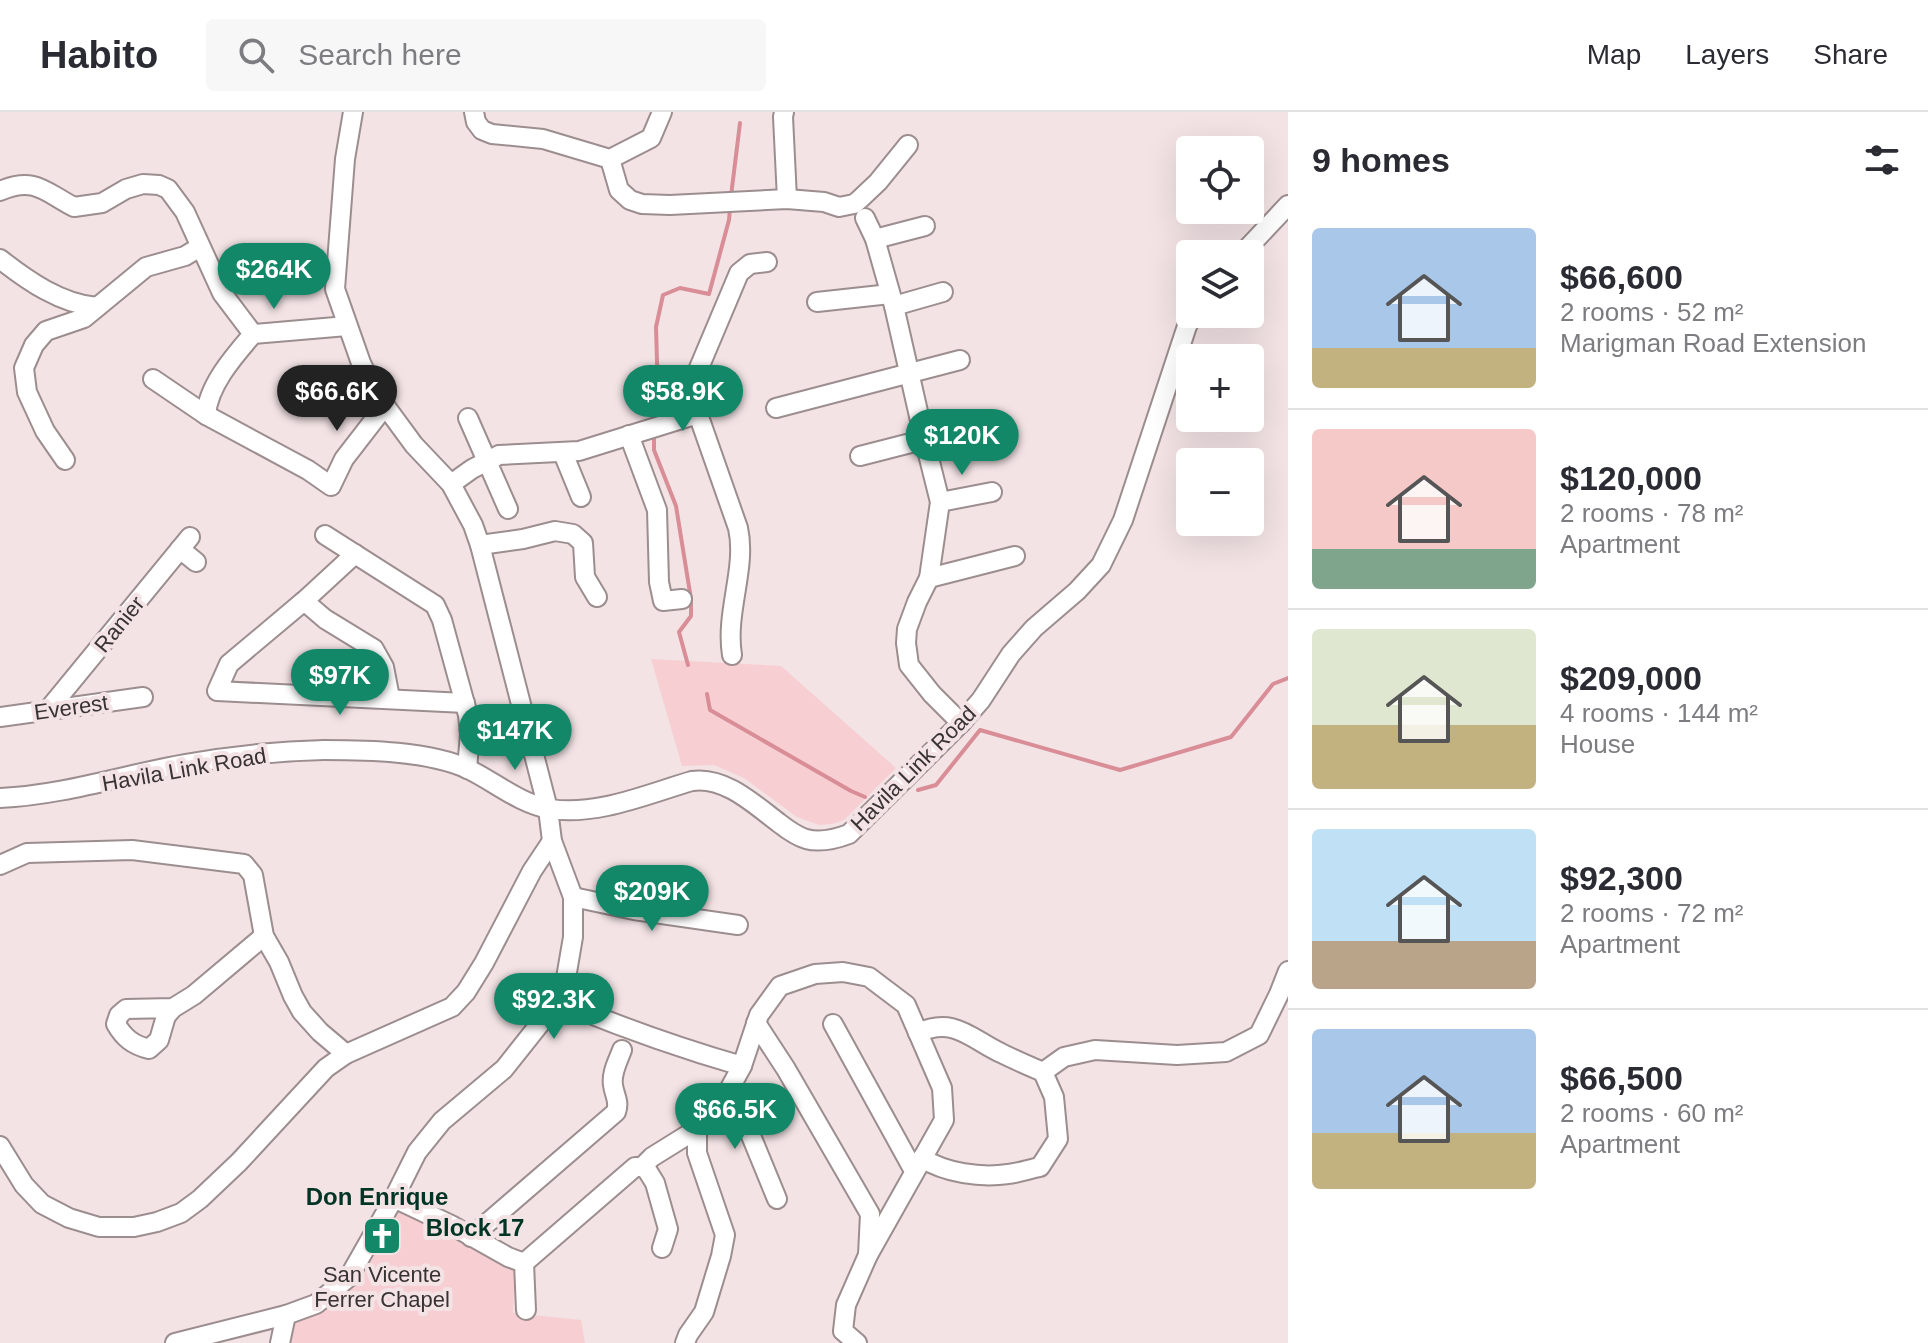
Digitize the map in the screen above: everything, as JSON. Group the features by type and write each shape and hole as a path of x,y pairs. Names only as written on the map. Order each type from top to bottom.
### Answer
{"street":[{"path":"175,1343 286,1315 316,1304 349,1277 417,1152 442,1121 504,1069 558,1001 566,978 573,937 573,897 552,841 548,809 473,525 451,484 414,445 375,392 361,363 335,289 345,159 353,112"},
{"path":"474,112 482,130 492,134 543,139 610,159 651,138 662,112"},
{"path":"784,112 787,199"},
{"path":"610,159 619,190 630,200 642,204 787,199 824,202 839,207 854,204 878,182 908,145"},
{"path":"0,191 30,184 42,187 74,207 102,203 126,189 143,184 168,189 185,212 222,293 253,334"},
{"path":"1255,240 1288,205"},
{"path":"865,218 875,239 892,300 940,502 929,578 907,629 909,665 961,723"},
{"path":"875,239 925,226"},
{"path":"65,460 45,431 27,392 24,368 34,345 46,331 84,318 146,267 185,256 200,247"},
{"path":"0,259 17,273 66,301 97,307"},
{"path":"732,655 730,623 741,544 698,414 694,387 696,375 739,273 750,264 767,262"},
{"path":"817,302 892,300 943,292"},
{"path":"206,415 206,407 219,379 253,334 347,326"},
{"name":"Havila Link Road","path":"0,798 42,795 184,764 287,751 327,750 443,760 548,809 609,806 704,779 727,787 795,835 825,841 849,834 961,723 1034,628 1077,591 1101,565 1123,520 1186,328"},
{"path":"776,408 960,360"},
{"path":"153,379 206,415 308,470 331,486 344,459 385,406"},
{"path":"451,484 499,455 579,451 698,414"},
{"path":"468,418 508,509"},
{"path":"860,456 981,425"},
{"path":"629,435 657,510 659,582 663,601 682,599"},
{"path":"563,453 581,497"},
{"path":"940,502 992,492"},
{"path":"480,545 555,531 573,534 583,543 585,577 597,597"},
{"path":"325,535 435,605 465,703 470,734 467,769"},
{"name":"Ranier","path":"48,710 185,543 196,562"},
{"path":"355,554 229,664 217,691 465,703"},
{"path":"929,578 1015,556"},
{"path":"304,601 325,619 374,649 384,667 390,698"},
{"name":"Everest","path":"0,717 143,697"},
{"path":"0,1146 24,1185 42,1204 69,1218 99,1227 134,1227 181,1213 239,1162 326,1068 346,1054 452,1007 478,973 532,871 552,841"},
{"path":"0,865 27,853 132,850 244,864 253,875 264,936 293,996 302,1012 320,1032 346,1054"},
{"path":"573,897 634,910 738,925"},
{"path":"173,1008 194,995 264,936"},
{"path":"1043,1072 1064,1057 1095,1050 1177,1055 1226,1052 1259,1035 1288,971"},
{"path":"642,1167 652,1157 697,1129 724,1099 742,1066 759,1015 780,986 815,974 843,972 869,977 906,1005 942,1088 944,1120 868,1255 846,1305 847,1339"},
{"path":"558,1001 689,1051 742,1066"},
{"path":"756,1023 870,1214 868,1255"},
{"path":"833,1024 918,1165"},
{"path":"918,1033 939,1025 965,1032 1000,1053 1043,1072 1054,1097 1058,1139 1040,1167 1007,1174 970,1174 918,1165"},
{"path":"471,1237 616,1112 619,1104 613,1075 622,1050"},
{"path":"731,1087 777,1199"},
{"path":"685,1343 704,1312 725,1235 697,1153 697,1129"},
{"path":"524,1263 635,1167 647,1170 655,1183 668,1229 662,1248"},
{"path":"394,1198 524,1263"},
{"path":"524,1263 526,1310"},
{"path":"280,1343 286,1315"}],"shaded area":[{"path":"651,659 781,666 896,768 844,820 819,825 797,817 744,778 714,765 682,766"},
{"path":"398,1208 515,1271 513,1313 581,1320 585,1343 288,1343 293,1324 329,1308 371,1261"}],"waterway":[{"path":"731,196 740,123"},
{"path":"654,421 658,396 656,327 663,295 680,288 709,294 730,209"},
{"path":"654,434 654,450 676,506 691,599 691,616 679,632 688,665"},
{"path":"918,790 936,785 980,730 1120,770 1231,737 1273,684 1288,678"},
{"path":"707,694 710,710 865,797"}],"place":[{"name":"San Vicente Ferrer Chapel","path":"382,1236"}],"district":[{"name":"Don Enrique","path":"377,1197"},
{"name":"Block 17","path":"475,1228"}]}
